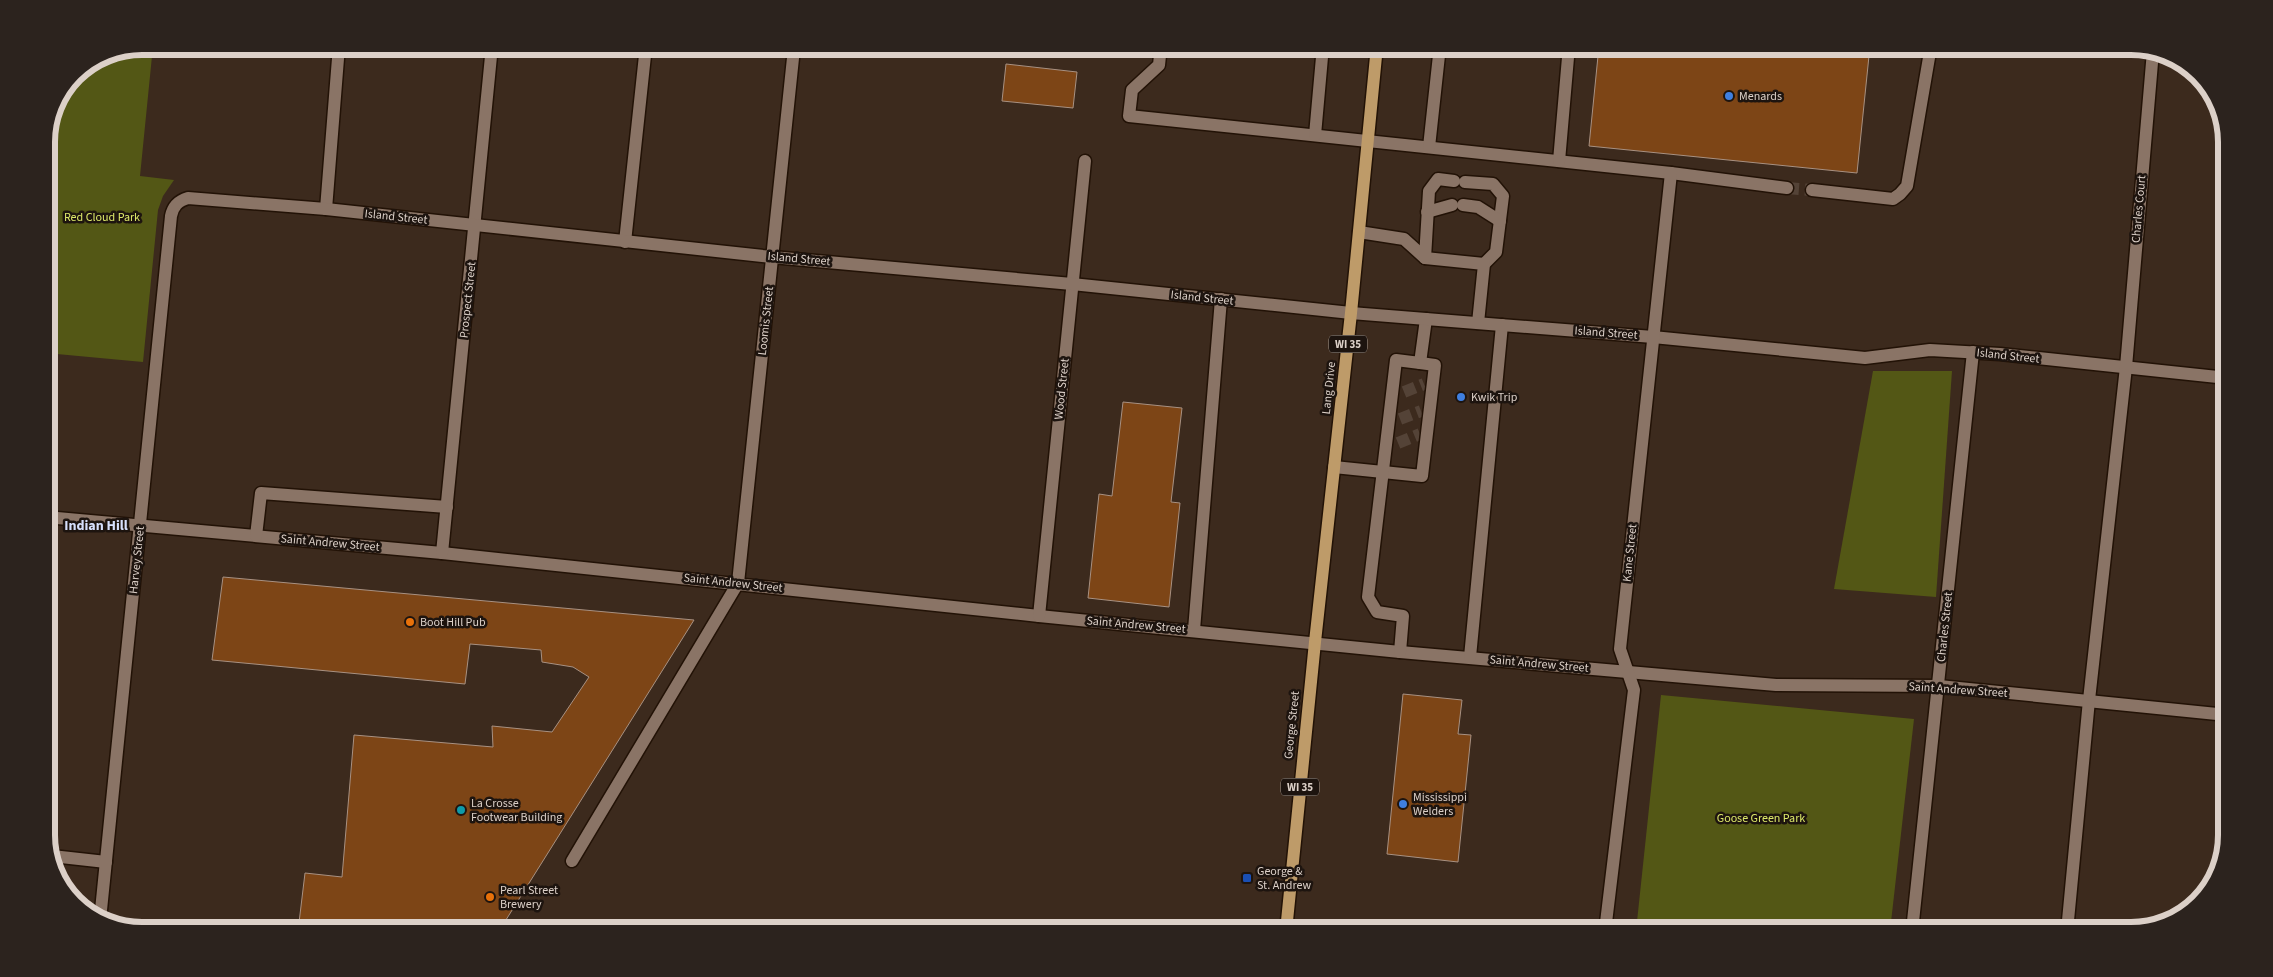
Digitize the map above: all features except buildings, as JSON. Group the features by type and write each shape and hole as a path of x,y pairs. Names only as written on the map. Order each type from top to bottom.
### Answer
{"main road":[{"name":"Lang Drive","path":"1315,642 1351,313 1366,140 1376,55"},
{"name":"George Street","path":"1287,922 1315,642"}],"street":[{"path":"326,209 339,55"},
{"name":"Prospect Street","path":"442,553 476,226 491,55"},
{"path":"626,242 645,55"},
{"path":"1160,55 1158,65 1132,90 1129,116 1670,172 1787,188"},
{"path":"1315,135 1322,55"},
{"path":"1428,147 1439,55"},
{"path":"1559,161 1568,55"},
{"path":"1812,190 1892,198 1900,194 1907,186 1929,55"},
{"name":"Loomis Street","path":"738,583 793,58"},
{"name":"Charles Court","path":"2068,922 2089,700 2126,367 2152,58"},
{"name":"Wood Street","path":"1039,616 1085,161"},
{"name":"Kane Street","path":"1606,922 1634,690 1620,649 1670,172"},
{"path":"1425,258 1429,191 1438,179 1493,184 1503,196 1496,252 1484,264 1478,323"},
{"name":"Island Street","path":"179,202 196,197 326,209 772,257 1072,284 1351,313 1654,337 1865,358 1930,350 1973,352 2218,377"},
{"name":"Harvey Street","path":"101,911 170,225 172,212 179,202"},
{"path":"1427,212 1458,205 1478,207 1500,221"},
{"path":"1359,232 1404,239 1425,258 1484,264"},
{"path":"1194,630 1221,300"},
{"path":"1420,362 1426,319"},
{"path":"1470,657 1502,325"},
{"name":"Charles Street","path":"1913,922 1973,352"},
{"path":"1334,467 1383,472 1422,476 1428,383 1435,365 1396,360 1391,397 1394,421 1386,448 1383,472 1368,597 1372,606 1378,612 1403,616 1400,652"},
{"path":"1391,397 1404,392"},
{"path":"1386,448 1398,443"},
{"path":"256,536 261,493 447,507"},
{"name":"Saint Andrew Street","path":"55,518 442,553 1400,652 1776,685 1939,686 2218,714"},
{"path":"572,861 738,583"},
{"path":"58,857 106,862"}],"green space":[{"name":"Red Cloud Park","path":"152,55 140,176 174,180 163,196 158,210 143,362 55,354 55,136 62,109 80,80 109,62 125,57"},
{"path":"1873,371 1952,371 1936,597 1834,589"},
{"name":"Goose Green Park","path":"1661,695 1914,719 1891,922 1637,922"}],"tunnel":[{"path":"1787,188 1812,190"},
{"path":"1404,392 1424,384"},
{"path":"1400,419 1421,411"},
{"path":"1398,443 1420,434"}],"place":[{"name":"Menards","path":"1729,96"},
{"name":"Kwik Trip","path":"1461,397"},
{"name":"Boot Hill Pub","path":"410,622"},
{"name":"Mississippi Welders","path":"1403,804"},
{"name":"La Crosse Footwear Building","path":"461,810"},
{"name":"George & St. Andrew","path":"1247,878"},
{"name":"Pearl Street Brewery","path":"490,897"}],"district":[{"name":"Indian Hill","path":"96,526"}]}
